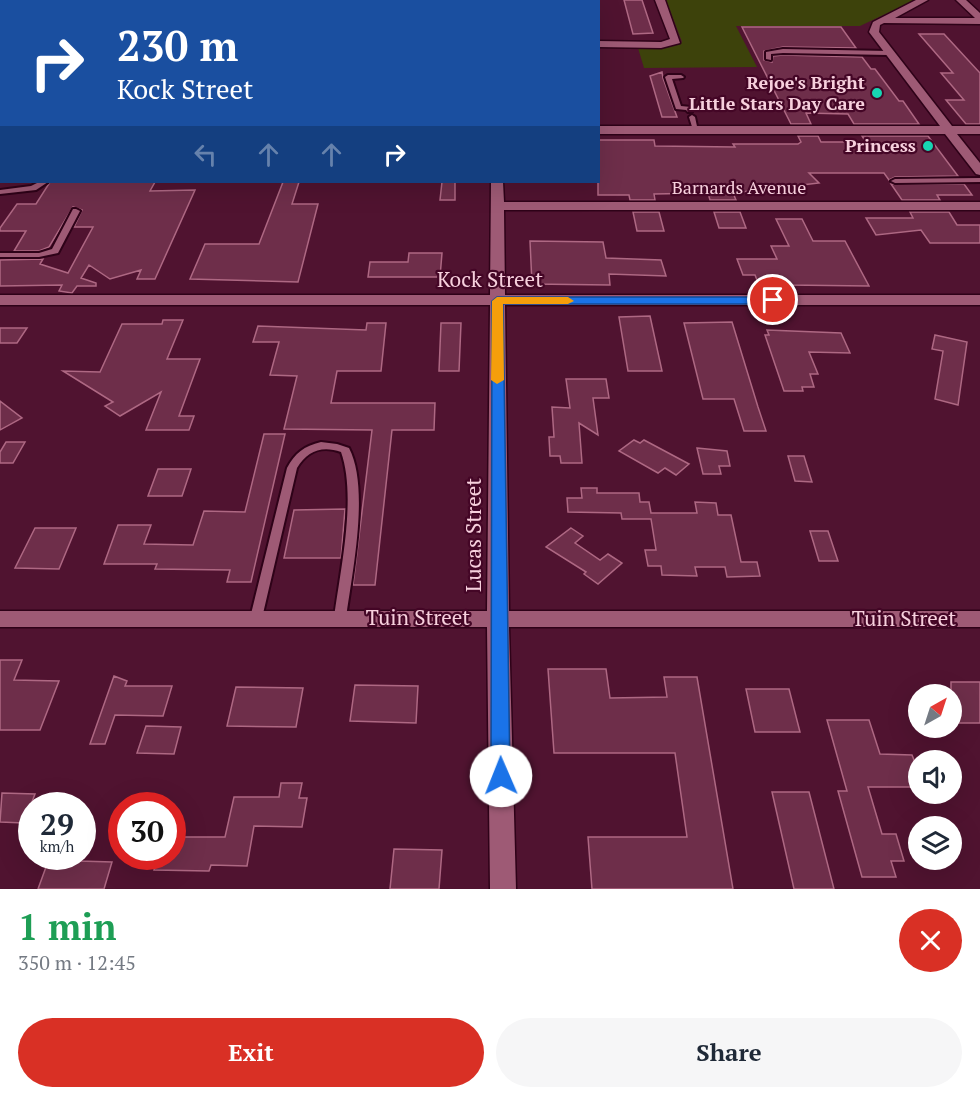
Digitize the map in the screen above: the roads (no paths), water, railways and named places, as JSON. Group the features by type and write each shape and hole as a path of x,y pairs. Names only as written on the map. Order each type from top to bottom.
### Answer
{"street":[{"path":"600,44 661,45 676,42 660,0"},
{"path":"924,0 880,21 874,26 874,32 980,171"},
{"path":"961,0 980,20"},
{"path":"880,21 980,20"},
{"path":"600,130 980,130"},
{"name":"Lucas Street","path":"497,183 499,206 498,618 503,889"},
{"name":"Barnards Avenue","path":"499,206 980,206"},
{"name":"Kock Street","path":"0,300 980,300"},
{"name":"Tuin Street","path":"0,619 980,620"}],"lane":[{"path":"769,59 768,53 783,51 888,52"},
{"path":"681,77 668,77 678,108 689,108 696,130"},
{"path":"895,181 980,180"},
{"path":"0,192 33,188 42,183"},
{"path":"0,255 39,255 55,251 76,211"},
{"path":"256,618 296,458 304,450 327,446 345,450 350,457 352,471 350,538 340,618"}],"place":[{"name":"Rejoe's Bright Little Stars Day Care","path":"877,93"},
{"name":"Princess","path":"928,146"}]}
